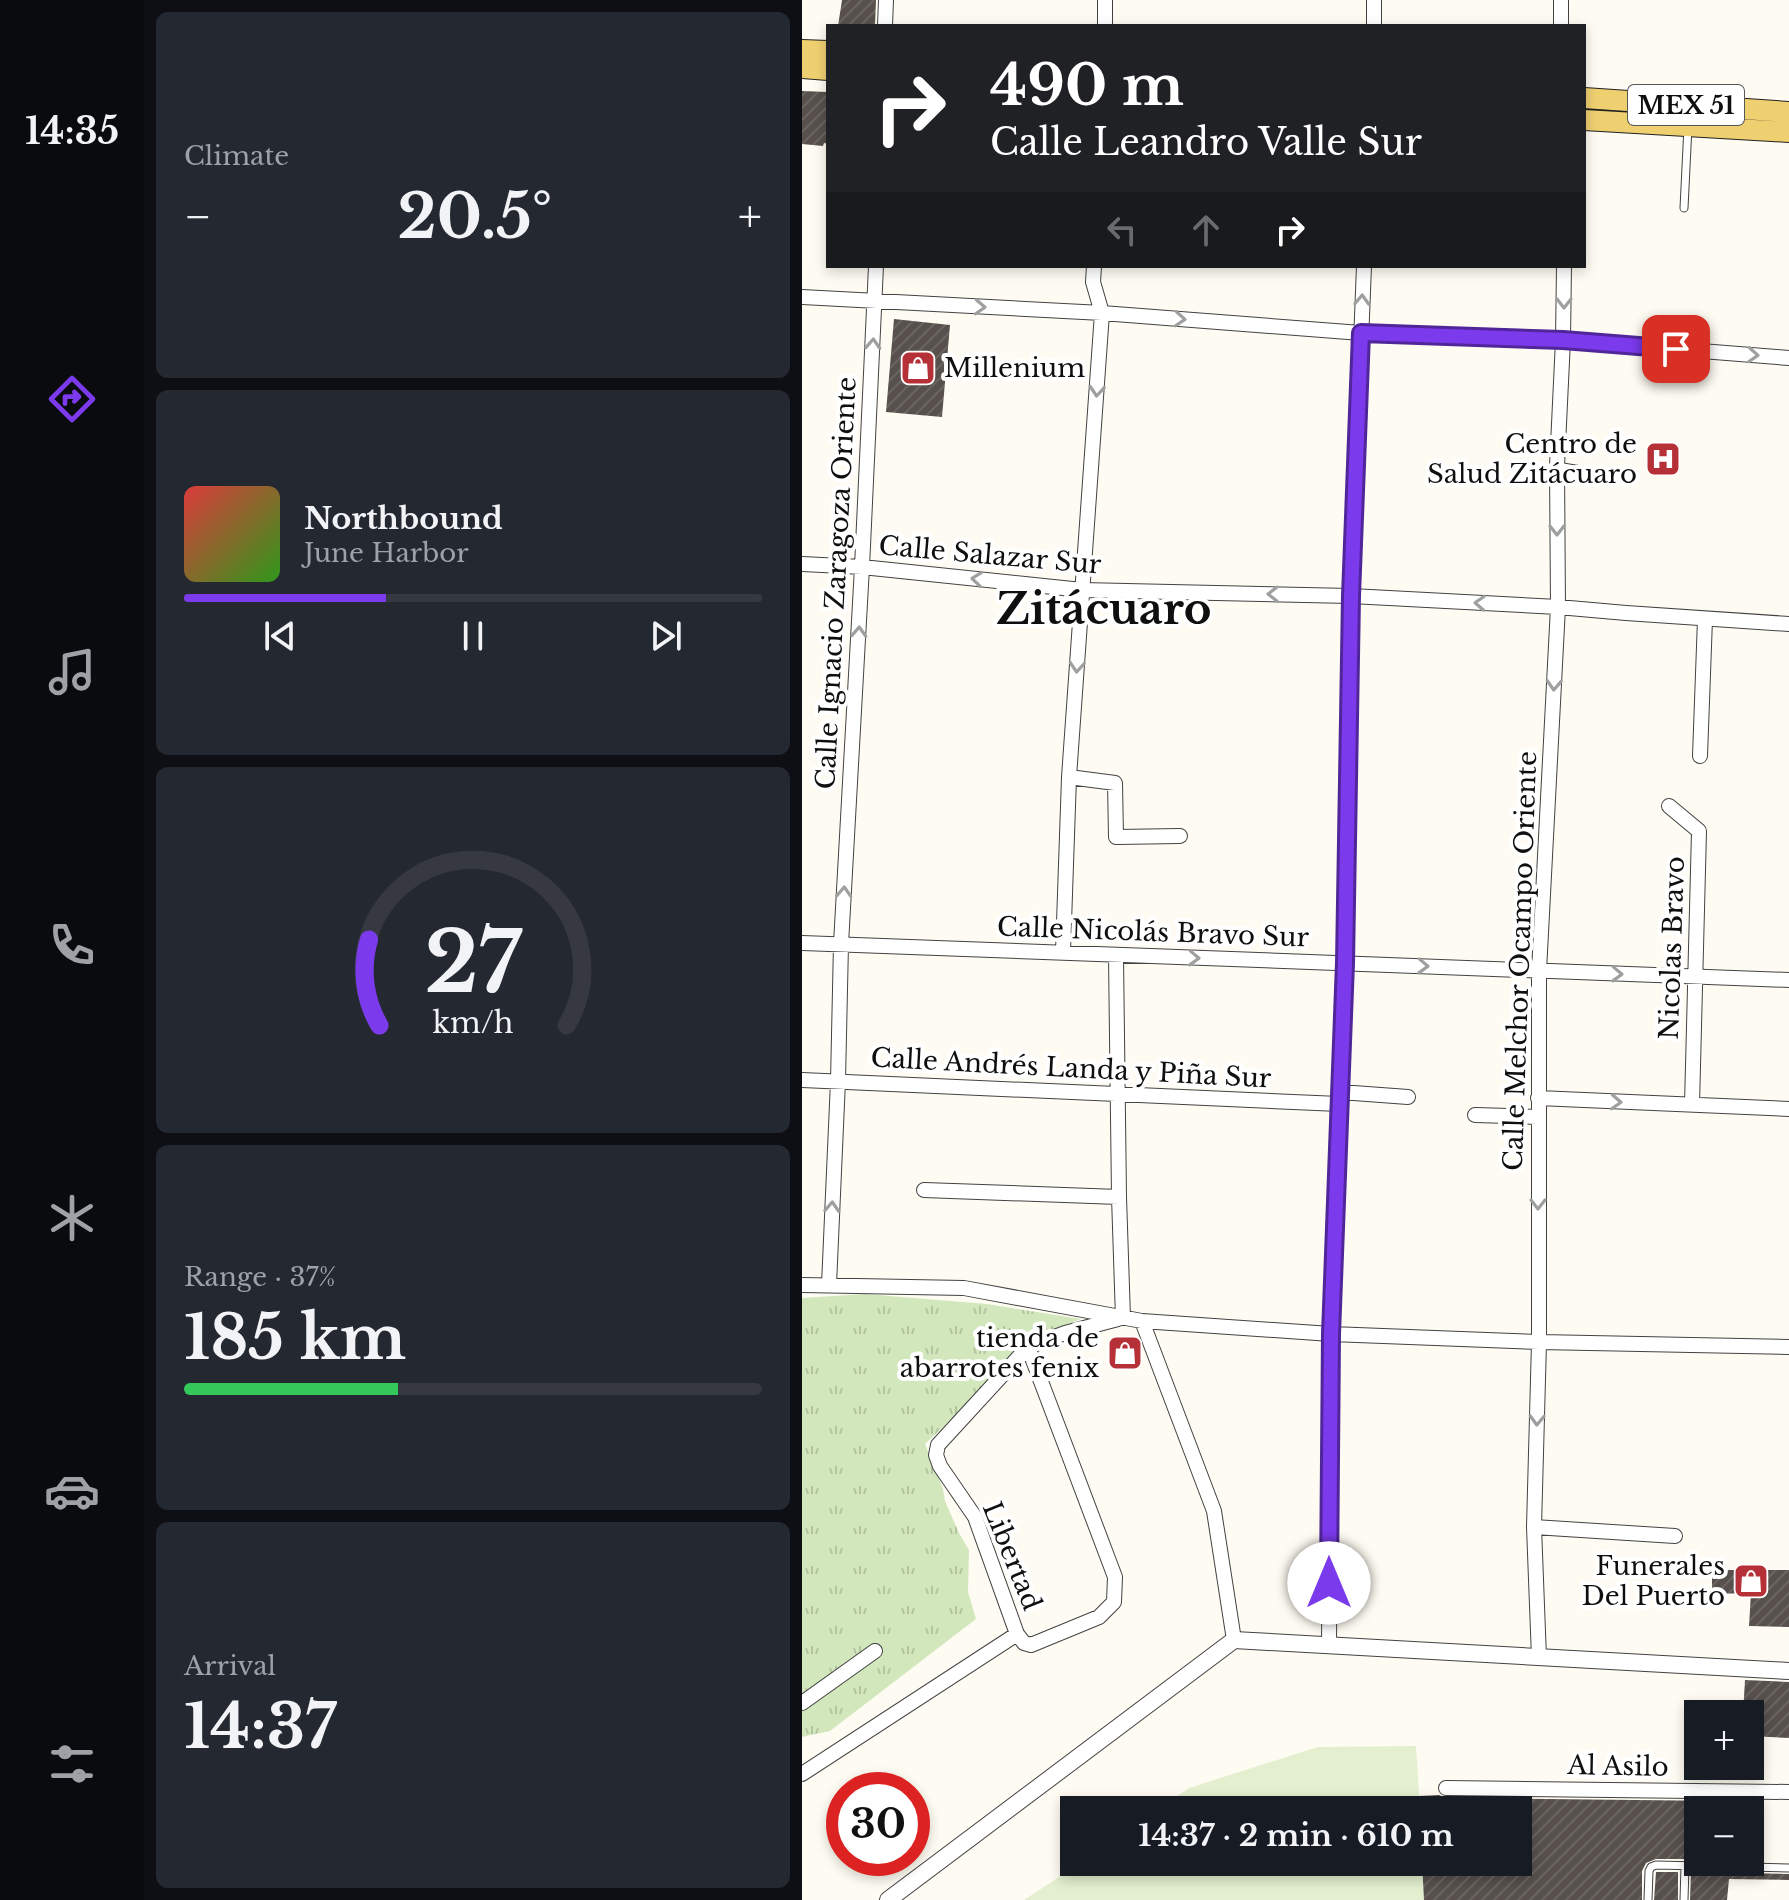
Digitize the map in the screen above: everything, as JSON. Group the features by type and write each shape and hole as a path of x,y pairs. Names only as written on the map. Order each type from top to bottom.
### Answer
{"main road":[{"path":"802,50 826,51"},
{"path":"802,68 826,70"},
{"name":"MEX 51","path":"1586,98 1789,112"},
{"name":"MEX 51","path":"1586,120 1789,132"}],"street":[{"path":"885,24 886,0"},
{"path":"1105,0 1105,24"},
{"path":"1374,0 1374,24"},
{"path":"1561,0 1561,24"},
{"name":"Calle Ignacio Zaragoza Oriente","path":"829,1285 841,944 876,268"},
{"path":"1063,952 1069,777 1102,313 1093,282 1094,268"},
{"path":"1329,1645 1331,1334 1345,963 1351,596 1364,268"},
{"name":"Calle Melchor Ocampo Oriente","path":"1539,1658 1534,1527 1539,1342 1539,971 1558,607 1557,466 1564,268"},
{"path":"802,297 1102,313 1361,333 1563,340 1789,358"},
{"name":"Calle Salazar Sur","path":"802,564 862,567 1082,590 1351,596 1789,624"},
{"path":"1700,756 1705,619"},
{"path":"1069,777 1115,783 1116,837 1180,836"},
{"name":"Nicolas Bravo","path":"1669,806 1699,831 1692,1105"},
{"name":"Calle Nicolás Bravo Sur","path":"802,943 1789,980"},
{"path":"1116,956 1123,1318"},
{"name":"Calle Andrés Landa y Piña Sur","path":"802,1080 1117,1093 1408,1097"},
{"path":"1538,1098 1789,1109"},
{"path":"1475,1115 1538,1117"},
{"path":"924,1190 1119,1197"},
{"path":"802,1285 964,1288 1142,1321 1331,1334 1789,1347"},
{"path":"1028,1347 1065,1333 1123,1318"},
{"path":"1142,1321 1214,1511 1234,1640"},
{"name":"Libertad","path":"1028,1347 1115,1577 1114,1602 1099,1617 1031,1645 1024,1643 1017,1634 975,1517 940,1466 936,1455 938,1445 1028,1347"},
{"path":"1534,1527 1675,1536"},
{"name":"Libertad","path":"802,1774 1017,1634"},
{"path":"888,1900 1234,1640 1789,1671"},
{"path":"802,1703 875,1651"},
{"name":"Al Asilo","path":"1446,1788 1789,1792"}],"lane":[{"path":"1684,208 1688,125"},
{"path":"1557,466 1617,476"},
{"path":"1648,1900 1651,1867 1684,1866"},
{"path":"1764,1868 1789,1868"},
{"path":"1684,1900 1685,1876"}],"green space":[{"path":"865,1294 987,1304 1081,1319 1024,1340 1028,1347 925,1444 945,1501 969,1550 968,1592 976,1619 830,1731 802,1737 802,1298"},
{"path":"1416,1746 1419,1796 1177,1796 1189,1788 1318,1747"},
{"path":"1061,1876 1423,1876 1424,1900 1024,1900"}],"building":[{"path":"842,0 876,0 875,24 838,24"},
{"path":"802,91 826,92 826,144 823,146 802,144"},
{"name":"Millenium","path":"894,319 950,325 942,417 886,412"},
{"path":"1712,1570 1789,1570 1789,1627 1749,1626 1751,1593 1712,1594"},
{"path":"1745,1680 1789,1682 1789,1738 1764,1737 1764,1700 1744,1700"},
{"path":"1532,1799 1684,1801 1684,1859 1656,1859 1646,1863 1642,1871 1642,1900 1424,1900 1423,1876 1532,1876"},
{"path":"1656,1872 1678,1872 1678,1900 1654,1900"},
{"path":"1789,1874 1789,1880 1729,1879 1727,1900 1690,1900 1691,1876"}],"place":[{"name":"Millenium","path":"918,368"},
{"name":"Centro de Salud Zitácuaro","path":"1663,459"},
{"name":"tienda de abarrotes fenix","path":"1125,1353"},
{"name":"Funerales Del Puerto","path":"1751,1581"}],"district":[{"name":"Zitácuaro","path":"1104,609"}],"route":[{"path":"1329,1583 1331,1334 1345,963 1351,596 1361,333 1563,340 1676,349"}]}
